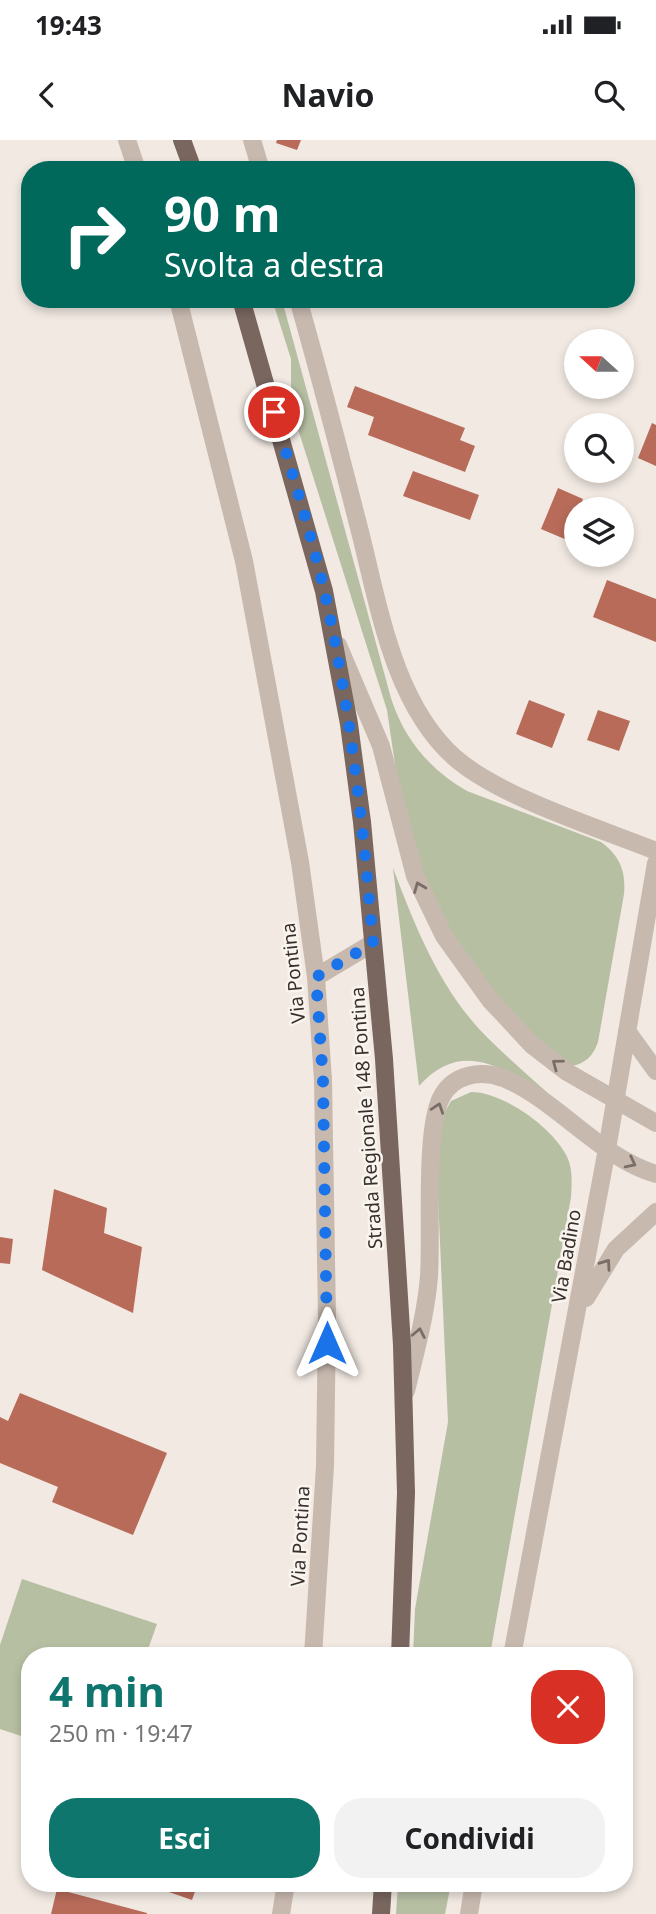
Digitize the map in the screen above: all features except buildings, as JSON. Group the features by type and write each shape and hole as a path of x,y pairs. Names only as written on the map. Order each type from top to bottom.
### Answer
{"main road":[{"path":"182,140 190,161"},
{"name":"Strada Regionale 148 Pontina","path":"245,308 312,542 335,639 353,754 373,943 393,1195 404,1400 406,1493 400,1647"},
{"path":"381,1914 382,1892"}],"street":[{"path":"127,140 134,161"},
{"name":"Via Pontina","path":"180,308 244,561 300,862 316,977 323,1080 327,1343 323,1517 314,1647"},
{"path":"300,308 388,634 409,693 428,727 456,759 479,775 545,807 656,851"},
{"path":"335,639 381,746 405,849 425,902 439,928 481,988 518,1031 567,1072 656,1123"},
{"name":"Via Badino","path":"514,1647 607,1149 656,863"},
{"path":"316,977 373,943"},
{"path":"627,1031 656,1072"},
{"path":"404,1400 429,1280 434,1120 447,1088 465,1076 496,1076 522,1088 607,1149 656,1174"},
{"path":"575,1324 590,1289 611,1256 633,1231 656,1212"},
{"path":"281,1914 285,1892"},
{"path":"469,1914 473,1892"}],"green space":[{"path":"275,308 284,308 285,311 391,698 411,740 430,763 467,791 601,842 613,853 620,865 624,878 624,894 598,1042 591,1055 581,1063 572,1066 519,1027 435,914 403,819 387,710 291,407 291,359"},
{"path":"393,868 429,954 465,1012 480,1030 552,1097 502,1069 469,1061 452,1063 436,1071 419,1086"},
{"path":"471,1092 497,1098 524,1112 558,1143 569,1163 572,1180 491,1647 413,1647 415,1609 448,1422 435,1130 451,1101"},
{"path":"22,1579 157,1624 149,1647 21,1647 21,1736 0,1729 0,1645"},
{"path":"397,1892 449,1892 445,1914 396,1914"}],"route":[{"path":"274,412 318,565 335,639 362,822 373,943 316,977 323,1080 327,1343"}]}
